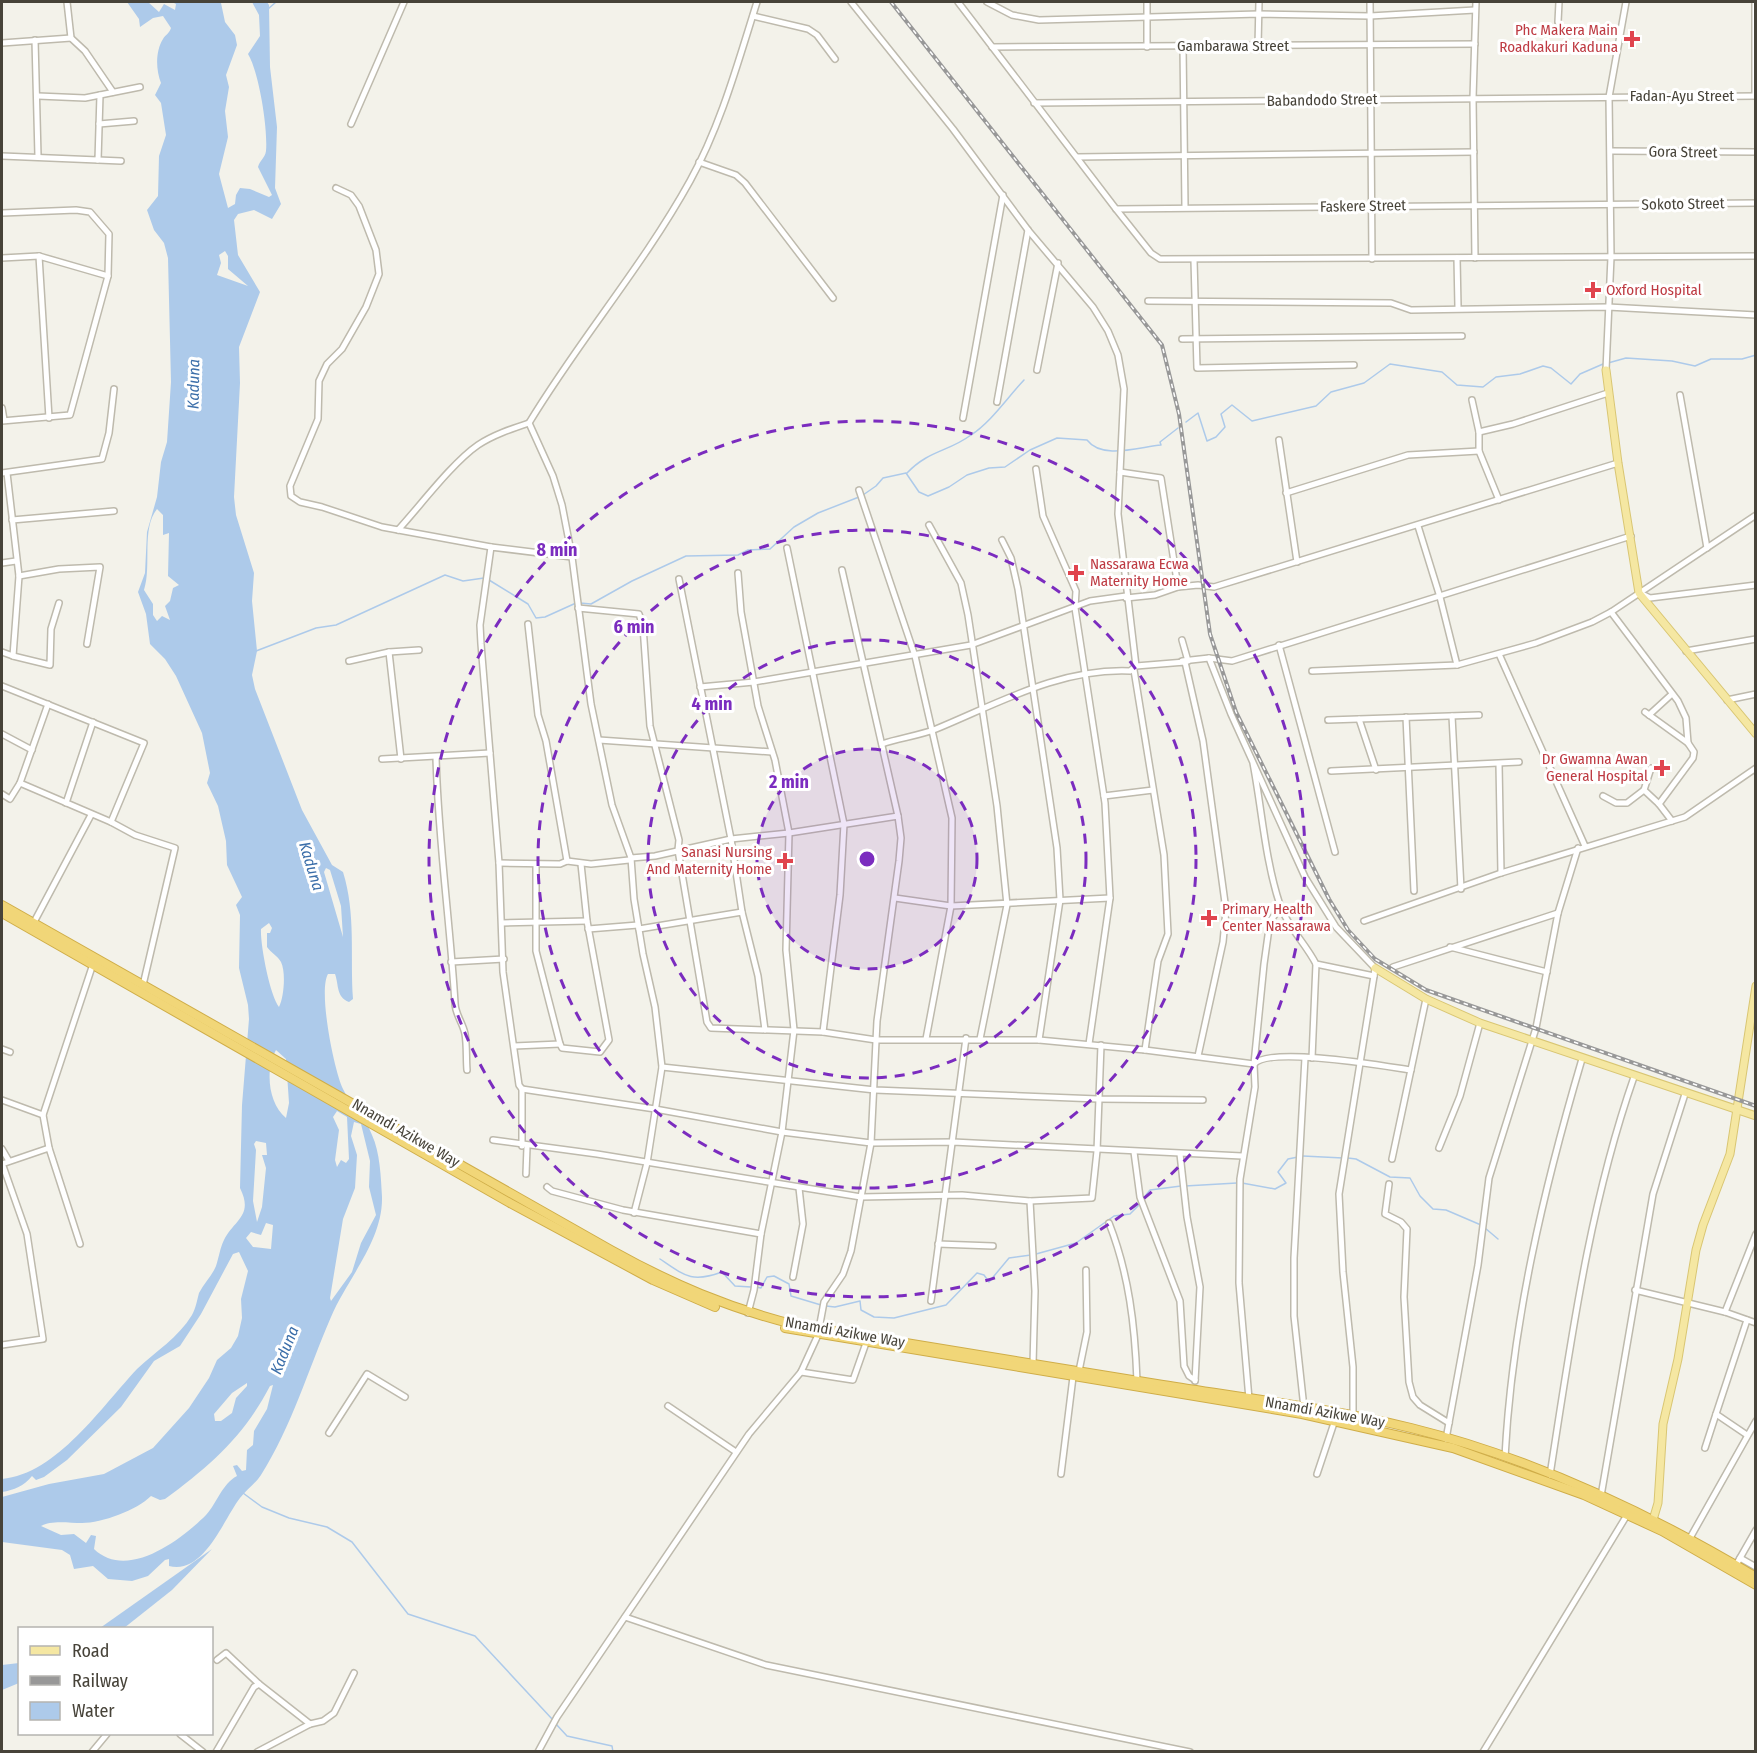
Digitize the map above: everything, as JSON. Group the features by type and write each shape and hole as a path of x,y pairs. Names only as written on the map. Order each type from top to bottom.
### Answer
{"highway":[{"name":"Nnamdi Azikwe Way","path":"2,906 143,985 224,1034"},
{"name":"Nnamdi Azikwe Way","path":"2,913 653,1273 715,1301 748,1313 866,1343 1076,1374 1335,1420 1424,1441 1498,1462 1627,1515 1705,1555 1755,1585"},
{"name":"Nnamdi Azikwe Way","path":"374,1119 510,1203 676,1292 749,1318 819,1332 1033,1364 1076,1374 1195,1390 1412,1428 1505,1457 1601,1496 1738,1562 1755,1577"}],"main road":[{"path":"1606,370 1639,593 1755,734"},
{"path":"1374,972 1480,1023 1634,1077 1755,1116"},
{"path":"1653,1520 1658,1503 1663,1424 1702,1225 1730,1154 1755,986"}],"street":[{"path":"67,2 71,38 85,51 113,92"},
{"path":"351,124 404,2"},
{"path":"398,530 450,472 477,446 501,433 529,423 551,386 657,235 699,162 731,84 757,2"},
{"path":"851,2 1028,230 1093,307 1108,331 1118,355 1124,389 1118,514 1135,668 1164,855 1168,934 1158,961 1145,1050"},
{"path":"957,2 1155,257 1194,260 1755,256"},
{"path":"987,2 1012,15 1039,20 1259,14 1370,16 1476,10"},
{"path":"1147,2 1147,47"},
{"path":"1258,46 1259,2"},
{"path":"1370,2 1368,45 1372,259"},
{"path":"1475,258 1473,98 1476,2"},
{"path":"1558,22 1559,2"},
{"path":"1606,370 1611,257 1609,97 1626,2"},
{"path":"1755,2 1755,96"},
{"path":"753,16 808,29 817,34 835,59"},
{"path":"2,43 71,38"},
{"path":"35,40 38,156"},
{"name":"Gambarawa Street","path":"992,47 1474,44"},
{"path":"1183,47 1186,102 1185,207"},
{"path":"38,96 78,98 100,96 140,87"},
{"path":"98,160 100,96"},
{"name":"Fadan-Ayu Street","path":"1609,97 1755,96"},
{"name":"Babandodo Street","path":"1034,103 1609,97"},
{"path":"99,123 134,121"},
{"name":"Gora Street","path":"1611,151 1755,152"},
{"path":"1077,157 1474,152"},
{"path":"2,156 121,161"},
{"path":"699,162 736,175 745,183 833,298"},
{"path":"336,188 351,195 358,206 376,250 379,274 366,307 342,349 327,364 319,381 318,419 290,490 291,496 300,502 398,530 490,547 573,557"},
{"path":"963,418 1003,195"},
{"name":"Sokoto Street","path":"1611,205 1755,203"},
{"name":"Faskere Street","path":"1116,209 1473,204 1611,205"},
{"path":"2,213 76,210 90,212 109,234 108,276 70,415 3,421 2,408"},
{"path":"997,402 1028,230"},
{"path":"2,258 39,256 108,276"},
{"path":"39,256 49,418"},
{"path":"1457,258 1458,307"},
{"path":"1194,260 1194,338 1197,368 1354,364"},
{"path":"1037,370 1058,263"},
{"path":"1148,301 1391,303 1411,310 1458,307 1608,307 1755,315"},
{"path":"1182,339 1462,336"},
{"path":"13,656 19,576 4,473 102,459 109,433 114,389"},
{"path":"1479,432 1514,424 1608,393"},
{"path":"1680,395 1707,548"},
{"path":"1472,400 1479,432 1479,451 1499,500"},
{"path":"529,423 553,476 573,557 576,598 599,740 612,805 630,859 638,927 655,1006 662,1067 647,1163 634,1213"},
{"path":"1279,440 1297,562"},
{"path":"1286,493 1408,455 1479,451"},
{"path":"700,687 753,682 915,656 971,645 1090,601 1155,595 1178,587 1198,585 1214,587 1618,463"},
{"path":"1036,469 1042,516 1076,591 1075,608 1104,796 1110,898 1089,1044"},
{"path":"1120,472 1161,478 1178,587"},
{"path":"860,490 861,501 894,586 915,656 934,729 952,818 951,906 926,1039"},
{"path":"12,520 114,511"},
{"path":"1312,670 1457,665 1499,654 1592,622 1611,612 1755,514"},
{"path":"929,525 961,583 997,806 1007,905 980,1039"},
{"path":"1418,526 1440,597 1457,665"},
{"path":"882,744 934,729 1034,688 1084,672 1135,668 1209,657 1232,661 1631,536"},
{"path":"1002,540 1011,558 1034,688 1057,848 1060,900 1039,1040"},
{"path":"490,547 480,625 499,863 504,959 513,1046 519,1084 522,1089 526,1174"},
{"path":"787,548 844,824 840,895 823,1032"},
{"path":"2,562 16,561"},
{"path":"19,576 59,569 100,567 87,644"},
{"path":"538,1752 557,1717 736,1452 801,1372 819,1332 823,1305 843,1274 851,1251 871,1143 876,1040 901,838 898,816 842,570"},
{"path":"738,573 741,612 753,682 765,735 772,752 789,833 786,950 794,1030 782,1132 770,1184 755,1287 748,1313"},
{"path":"678,579 731,839 742,912 758,976 765,1029"},
{"path":"1639,593 1650,598 1755,585"},
{"path":"2,652 50,665 51,629 59,603"},
{"path":"578,608 639,614 643,626 650,726 679,840 678,850 708,1026 715,1030 765,1029 823,1032 876,1040 966,1038 1039,1040 1145,1050 1254,1064"},
{"path":"1611,612 1678,701 1686,718 1688,743"},
{"path":"528,624 538,716 546,741 567,861"},
{"path":"1685,651 1755,639"},
{"path":"1182,640 1203,741 1226,910 1223,942 1198,1056"},
{"path":"1279,645 1335,852"},
{"path":"349,661 389,652 419,650"},
{"path":"389,652 401,759"},
{"path":"1499,654 1585,846"},
{"path":"1209,657 1253,763 1305,877 1336,927 1374,972 1338,1205 1353,1367 1353,1417"},
{"path":"2,686 144,742 111,822"},
{"path":"1659,804 1693,758 1694,752 1688,743 1647,714 1672,694"},
{"path":"1727,700 1755,694"},
{"path":"2,794 10,799 20,783 48,704"},
{"path":"1328,720 1479,715"},
{"path":"1452,716 1461,889"},
{"path":"1406,717 1414,891"},
{"path":"1359,719 1376,770"},
{"path":"66,802 93,723"},
{"path":"2,734 32,750"},
{"path":"599,740 654,742 713,749 772,752"},
{"path":"382,759 490,753"},
{"path":"436,757 437,806 451,962 455,980 455,1006 465,1033 467,1070"},
{"path":"1331,771 1519,762"},
{"path":"1253,763 1270,862 1281,906 1316,964 1299,1156 1294,1316 1304,1408"},
{"path":"1499,764 1501,873"},
{"path":"1603,796 1616,803 1627,803 1644,789 1651,768"},
{"path":"1364,921 1461,889 1501,873 1695,813 1755,768"},
{"path":"20,783 111,822 135,835 175,848 143,985"},
{"path":"1644,789 1672,821"},
{"path":"1104,796 1154,790"},
{"path":"33,924 91,815"},
{"path":"499,863 560,864 567,861 581,864 630,859 731,839 789,833 898,816"},
{"path":"1446,1439 1483,1230 1489,1178 1532,1042 1558,913 1578,848"},
{"path":"536,864 536,951 560,1044 562,1048 600,1052 609,1044 588,929 581,864"},
{"path":"895,898 951,906 1007,905 1110,898"},
{"path":"1249,1399 1239,1283 1239,1187 1242,1156 1255,1087 1254,1064 1270,921 1281,906"},
{"path":"588,929 638,927 742,912"},
{"path":"1393,967 1448,947 1558,913"},
{"path":"502,923 587,921"},
{"path":"1448,947 1547,972"},
{"path":"451,962 504,959"},
{"path":"80,1244 49,1148 43,1115 93,964"},
{"path":"1316,964 1374,972"},
{"path":"1392,1159 1426,999"},
{"path":"1439,1148 1460,1096 1480,1023"},
{"path":"931,1300 966,1038"},
{"path":"513,1046 560,1044"},
{"path":"494,1140 861,1197 944,1196 1030,1201 1092,1198 1097,1151 1101,1046"},
{"path":"2,1049 10,1052"},
{"path":"1254,1064 1259,1058 1266,1056 1360,1062 1412,1070"},
{"path":"1505,1457 1519,1325 1552,1159 1582,1059"},
{"path":"662,1067 875,1090 1098,1099 1203,1100"},
{"path":"1550,1475 1574,1322 1598,1194 1634,1077"},
{"path":"522,1089 528,1092 655,1109 782,1132 871,1143 953,1142 1097,1151 1242,1156"},
{"path":"1601,1496 1653,1194 1685,1094"},
{"path":"2,1100 43,1115"},
{"path":"2,1345 43,1339 27,1234 2,1163 49,1148"},
{"path":"2,1149 9,1161"},
{"path":"1134,1152 1140,1197 1178,1292 1184,1366 1189,1377 1195,1380"},
{"path":"1180,1154 1181,1183 1200,1287 1195,1390"},
{"path":"1389,1184 1385,1214 1401,1222 1407,1229 1404,1297 1409,1382 1413,1397 1420,1406 1449,1423"},
{"path":"547,1187 552,1191 634,1213 761,1234"},
{"path":"793,1277 803,1224 799,1188"},
{"path":"1030,1201 1034,1257 1033,1364"},
{"path":"1109,1222 1127,1279 1136,1340 1137,1381"},
{"path":"1725,1312 1755,1234"},
{"path":"938,1244 993,1246"},
{"path":"1061,1474 1076,1374 1087,1332 1086,1270"},
{"path":"1635,1290 1725,1312 1755,1323"},
{"path":"1705,1448 1747,1320"},
{"path":"801,1372 853,1380 866,1343"},
{"path":"329,1433 367,1374 405,1397"},
{"path":"668,1406 736,1452"},
{"path":"1716,1414 1747,1435"},
{"path":"1317,1474 1335,1420"},
{"path":"1690,1538 1755,1421"},
{"path":"1483,1752 1627,1515"},
{"path":"1755,1530 1738,1562 1755,1567"},
{"path":"625,1617 766,1665 1190,1752"},
{"path":"217,1660 226,1653 259,1684 310,1724"},
{"path":"257,1752 310,1724 323,1721 334,1713 354,1673"},
{"path":"216,1752 254,1687 259,1684"},
{"path":"92,1752 105,1735"},
{"path":"181,1735 203,1752"}],"water":[{"name":"Kaduna","path":"127,2 148,2 159,12 164,4 175,10 176,4 172,2 221,3 225,22 235,35 237,45 226,75 229,87 225,111 228,137 219,174 228,208 235,204 240,188 250,189 269,197 272,195 258,167 266,151 266,129 256,74 248,54 260,36 259,15 252,2 267,2 269,5 270,67 277,127 275,188 281,204 272,219 254,210 238,214 234,220 238,255 260,292 239,347 240,383 234,497 236,515 254,573 252,601 257,651 252,675 255,689 302,810 332,865 343,872 347,888 351,919 353,999 349,1002 342,997 335,974 328,974 325,983 326,1013 339,1079 375,1142 380,1165 382,1197 381,1213 371,1244 331,1317 291,1417 261,1475 240,1498 211,1544 202,1554 181,1567 169,1566 169,1559 165,1560 148,1576 132,1581 108,1579 93,1566 74,1569 70,1555 62,1550 2,1542 2,1497 49,1484 104,1474 153,1448 189,1408 209,1378 217,1360 231,1348 238,1336 242,1318 241,1299 248,1271 239,1252 233,1254 201,1314 180,1346 154,1361 121,1407 67,1460 44,1477 36,1480 32,1476 22,1485 11,1490 2,1492 2,1479 22,1474 60,1452 137,1369 180,1331 192,1315 199,1293 216,1266 221,1246 241,1217 245,1205 240,1188 242,1105 249,1019 239,968 240,915 236,905 242,897 227,865 226,841 218,806 207,783 210,773 202,733 176,676 165,659 150,644 146,614 138,592 145,573 147,532 157,497 161,462 167,442 171,382 168,258 164,243 154,230 147,210 158,196 159,156 166,135 161,103 155,95 161,83 157,67 158,55 160,44 171,28 163,16 153,18 140,27 139,19","holes":["225,251 228,256 228,269 248,286 217,275 221,263 219,255","157,509 163,515 163,535 169,533 168,576 179,585 173,588 170,601 165,606 170,620 162,616 157,621 153,615 153,604 144,590 149,527","326,868 330,870 341,906 343,937 324,872","269,923 272,928 270,933 267,933 267,947 280,960 284,972 279,1007 269,981 261,929","276,1050 286,1059 289,1103 286,1118 275,1104 272,1095 270,1067","337,1111 347,1117 349,1159 346,1163 341,1160 337,1167 335,1160 339,1130 333,1117","354,1122 361,1124 370,1161 369,1187 376,1215 361,1243 352,1272 331,1301 343,1219 355,1188 357,1155 351,1136","256,1141 266,1143 267,1155 262,1155 266,1168 262,1207 257,1222 253,1201 256,1150 254,1144","266,1223 273,1225 271,1249 253,1247 246,1238 251,1232 261,1235","247,1383 236,1398 232,1413 221,1421 215,1421 214,1414 232,1393","273,1385 267,1409 254,1431 253,1445 247,1450 246,1470 242,1471 237,1465 233,1466 237,1476 227,1484 206,1515 168,1545 137,1559 122,1561 107,1558 94,1549 96,1536 91,1535 86,1543 74,1534 61,1535 41,1526 55,1522 99,1521 128,1511 151,1496 160,1500 165,1499 225,1449 260,1404 270,1386"]},
{"path":"212,1549 172,1590 125,1627 101,1627"},
{"path":"18,1663 18,1683 2,1690 2,1665"}],"waterway":[{"path":"268,9 276,2"},
{"path":"1608,363 1626,358 1672,361 1695,366 1711,359 1742,359 1756,355"},
{"path":"1186,422 1198,413 1207,441 1216,437 1225,427 1221,414 1232,405 1252,421 1316,406 1331,392 1364,383 1390,364 1442,372 1457,385 1483,387 1496,377 1520,374 1543,366 1551,368 1571,384 1580,374 1603,364"},
{"path":"907,473 931,455 963,441 978,430 1024,380"},
{"path":"863,495 883,478 906,473 919,492 928,496 949,487 967,475 989,468 1005,467 1030,450 1057,438 1087,440 1102,450 1121,451 1161,445 1160,442 1178,428"},
{"path":"580,603 591,604 632,581 686,556 738,555 748,550 770,549 794,527 818,513 859,497"},
{"path":"256,651 316,628 336,625 445,575 463,581 484,578"},
{"path":"489,580 528,604 536,618 545,617 576,603"},
{"path":"1303,1156 1343,1158"},
{"path":"1242,1183 1275,1189 1286,1183 1278,1172 1288,1159 1298,1157"},
{"path":"1348,1158 1356,1159 1390,1177 1410,1178 1420,1196 1433,1209 1446,1210 1481,1225"},
{"path":"1185,1186 1237,1183"},
{"path":"1142,1200 1150,1190 1181,1186"},
{"path":"1036,1254 1076,1243 1114,1216 1130,1214 1140,1204"},
{"path":"1485,1228 1498,1239"},
{"path":"826,1306 835,1307 860,1301 861,1310 874,1317 894,1318 946,1305 977,1273 984,1275 989,1282 1009,1258 1031,1255"},
{"path":"660,1259 689,1276 703,1277 722,1272 735,1286 751,1287"},
{"path":"756,1287 761,1288 767,1277 774,1276 789,1284 791,1296 821,1305"},
{"path":"243,1493 262,1507 289,1518 327,1527 352,1542 408,1614 475,1636 553,1720"},
{"path":"556,1724 567,1736 612,1746 613,1752"}],"railway":[{"path":"891,2 1162,345 1179,414 1210,634 1236,712 1329,899 1348,930 1375,959 1426,990 1756,1106"}],"place":[{"name":"Phc Makera Main Roadkakuri Kaduna","path":"1632,39"},
{"name":"Oxford Hospital","path":"1593,290"},
{"name":"Nassarawa Ecwa Maternity Home","path":"1076,573"},
{"name":"Dr Gwamna Awan General Hospital","path":"1662,768"},
{"name":"Sanasi Nursing And Maternity Home","path":"785,861"},
{"name":"Primary Health Center Nassarawa","path":"1209,918"}]}
